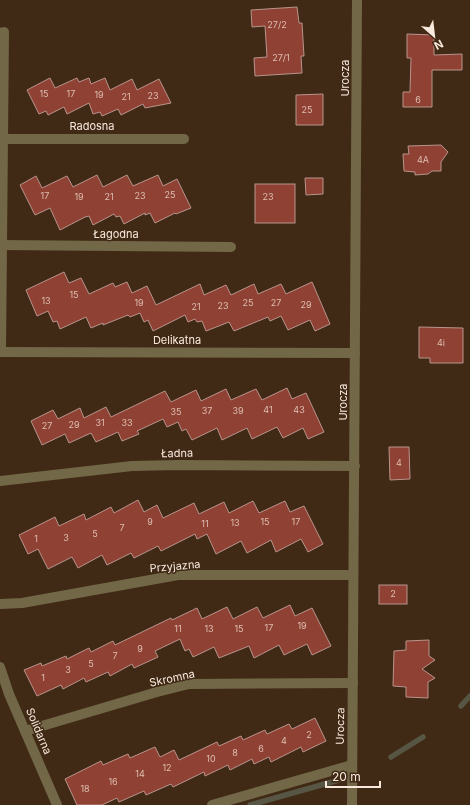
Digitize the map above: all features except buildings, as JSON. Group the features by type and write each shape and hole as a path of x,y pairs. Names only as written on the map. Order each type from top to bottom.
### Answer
{"street":[{"name":"Urocza","path":"352,805 357,0"},
{"path":"1,352 2,32"},
{"name":"Radosna","path":"1,138 184,138"},
{"name":"Łagodna","path":"1,245 231,247"},
{"name":"Delikatna","path":"1,352 355,353"},
{"name":"Ładna","path":"0,481 132,466 354,466"},
{"name":"Przyjazna","path":"0,604 22,603 178,575 353,575"},
{"name":"Solidarna","path":"0,667 9,694 57,805"},
{"name":"Skromna","path":"25,731 189,684 353,683"},
{"path":"212,805 352,765"}],"waterway":[{"path":"461,706 470,696"},
{"path":"391,757 423,737"},
{"path":"250,805 339,780"}]}
